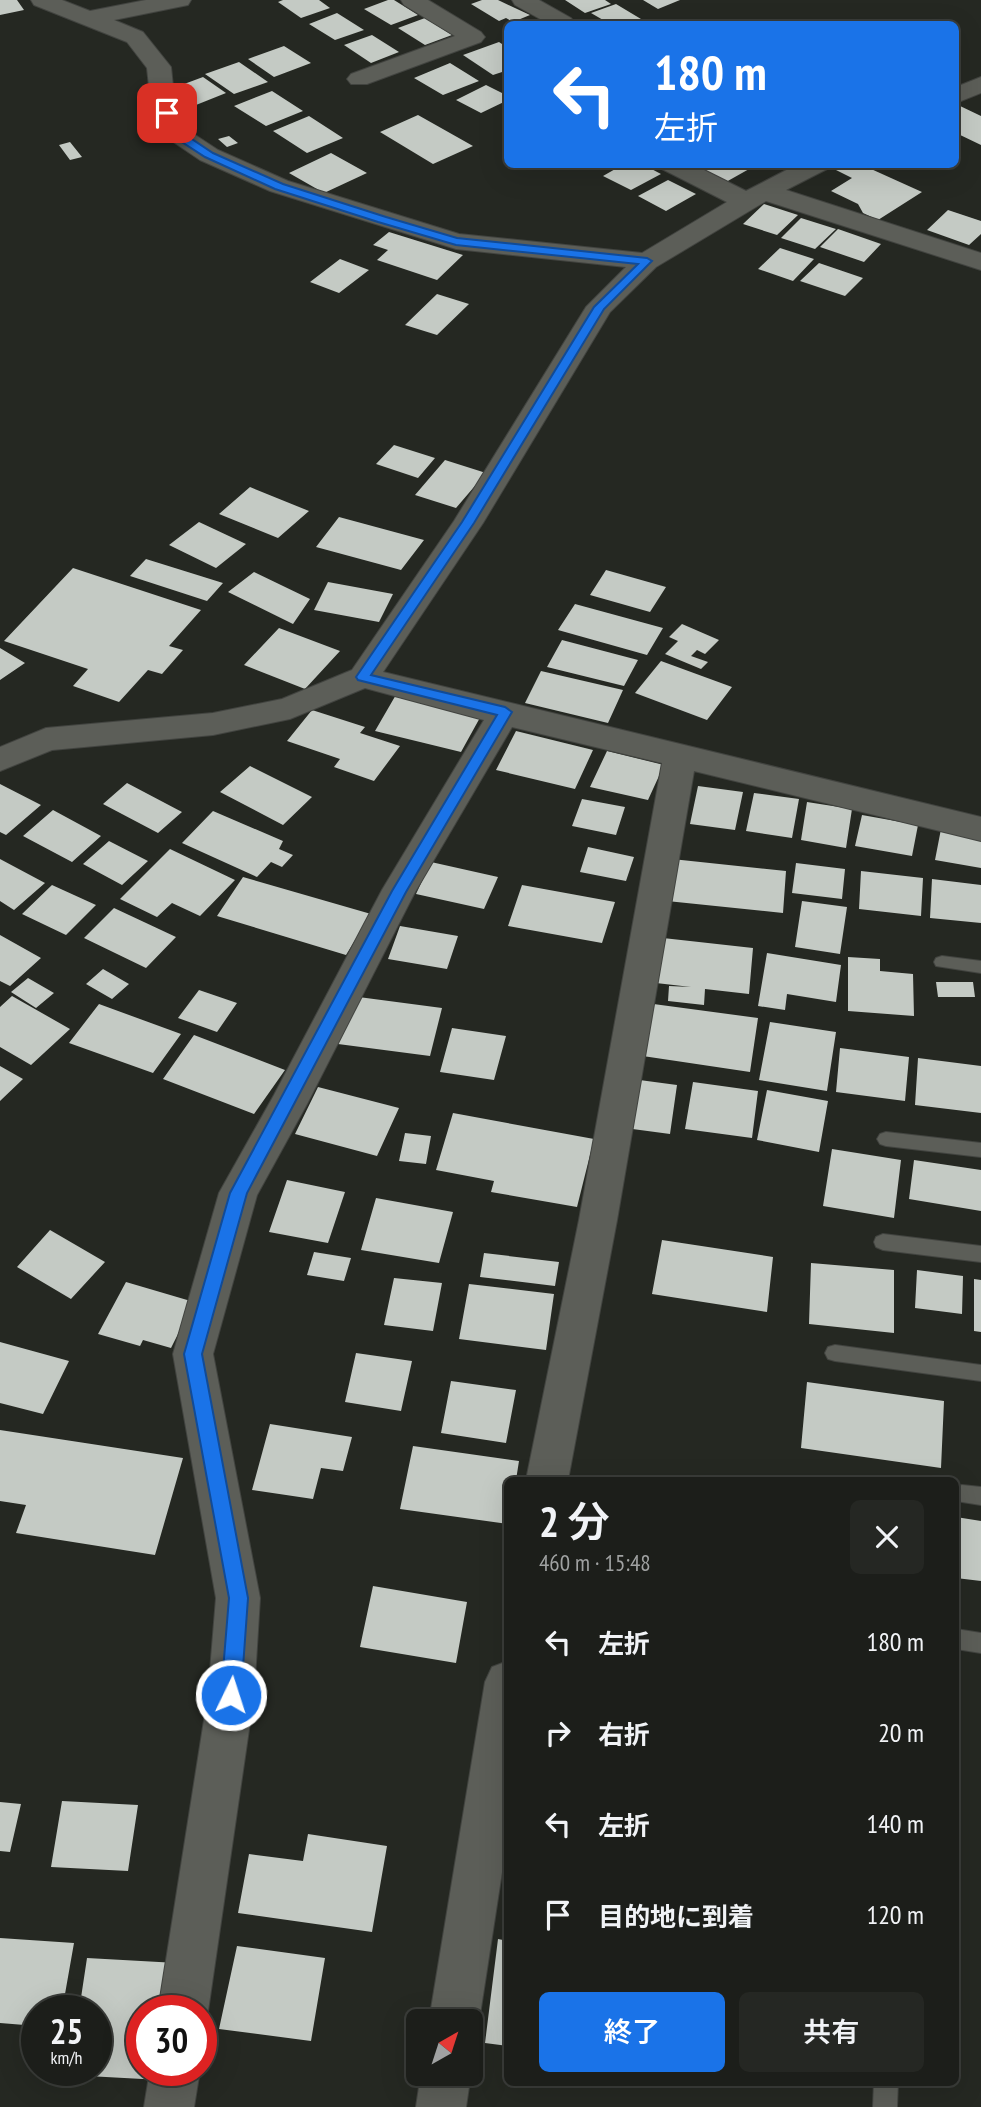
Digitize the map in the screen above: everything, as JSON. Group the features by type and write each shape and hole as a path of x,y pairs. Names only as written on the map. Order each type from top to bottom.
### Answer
{"street":[{"path":"42,0 135,37 159,67 162,96 172,130 209,155 279,186 456,241 647,261"},
{"path":"86,19 180,0"},
{"path":"359,79 473,37 412,0"},
{"path":"523,0 560,21"},
{"path":"959,95 981,84"},
{"path":"681,168 756,197 981,262"},
{"path":"0,760 46,739 213,724 290,709 363,677 468,523 599,307 647,261 810,168"},
{"path":"363,677 446,700 505,712 981,829"},
{"path":"186,1995 231,1695 239,1598 193,1354 239,1193 399,891 505,712"},
{"path":"548,1477 598,1220 680,756"},
{"path":"456,2009 504,1707"},
{"path":"169,2107 172,2086"},
{"path":"441,2107 444,2086"}],"lane":[{"path":"942,962 981,967"},
{"path":"886,1139 981,1150"},
{"path":"883,1242 981,1254"},
{"path":"835,1353 981,1373"},
{"path":"959,1639 981,1643"},
{"path":"885,2107 886,2086"}],"building":[{"path":"0,0 17,0 24,10 0,15"},
{"path":"319,0 330,8 301,18 278,2"},
{"path":"394,0 418,15 391,25 364,9"},
{"path":"482,0 498,0 530,15 515,21 506,18 499,21 471,4"},
{"path":"565,0 605,0 611,4 585,13"},
{"path":"643,0 680,0 658,9"},
{"path":"616,4 641,19 605,21 591,13"},
{"path":"337,13 364,30 335,40 309,24"},
{"path":"425,18 452,35 425,45 398,28"},
{"path":"372,35 399,52 371,63 344,45"},
{"path":"499,42 504,45 504,71 493,75 463,55"},
{"path":"284,46 311,63 274,77 248,59"},
{"path":"239,62 268,82 234,94 205,74"},
{"path":"450,63 479,81 443,95 414,78"},
{"path":"203,77 226,93 191,107 168,90"},
{"path":"486,85 504,94 504,102 481,113 456,100"},
{"path":"272,91 303,111 266,126 234,106"},
{"path":"959,105 981,116 981,145 959,134"},
{"path":"418,115 473,146 433,164 380,132"},
{"path":"309,116 343,138 307,153 273,131"},
{"path":"229,136 238,143 227,147 218,139"},
{"path":"70,142 82,157 70,160 59,145"},
{"path":"331,153 367,173 324,193 289,173"},
{"path":"617,168 650,168 661,174 631,190 603,176"},
{"path":"700,168 751,168 726,182"},
{"path":"869,168 922,192 878,220 863,213 858,204 831,191 852,178 836,170"},
{"path":"668,180 696,194 666,211 638,196"},
{"path":"764,204 798,215 777,235 743,224"},
{"path":"948,210 981,221 981,234 969,245 927,230"},
{"path":"801,218 836,229 815,249 781,238"},
{"path":"838,229 881,244 864,262 820,247"},
{"path":"389,232 463,255 437,280 377,260 388,250 373,245"},
{"path":"780,248 814,259 793,281 758,269"},
{"path":"340,259 369,270 339,293 310,282"},
{"path":"819,263 863,278 845,296 800,281"},
{"path":"437,294 469,304 437,335 405,325"},
{"path":"394,445 435,458 418,478 376,464"},
{"path":"445,460 486,473 456,508 415,495"},
{"path":"250,487 309,511 278,538 219,514"},
{"path":"339,517 424,540 401,570 316,547"},
{"path":"199,522 246,544 216,568 169,545"},
{"path":"146,559 223,583 207,601 130,576"},
{"path":"73,568 201,610 169,646 183,650 162,674 148,670 119,702 73,686 88,669 4,641"},
{"path":"606,570 666,587 650,612 590,595"},
{"path":"254,572 310,599 293,624 228,592"},
{"path":"328,582 393,594 379,622 314,610"},
{"path":"575,604 663,628 647,655 558,630"},
{"path":"682,624 719,640 705,654 697,650 691,656 708,662 701,669 665,654 678,641 669,637"},
{"path":"279,628 340,651 305,689 244,665"},
{"path":"562,640 638,660 624,686 547,667"},
{"path":"0,648 25,663 0,680"},
{"path":"661,661 732,687 707,720 635,693"},
{"path":"541,671 623,690 608,723 525,703"},
{"path":"397,693 482,714 461,752 375,731"},
{"path":"312,710 365,727 360,733 400,746 374,781 334,767 340,759 287,741"},
{"path":"516,731 593,750 575,789 496,770"},
{"path":"607,751 664,765 648,800 590,787"},
{"path":"250,766 312,797 283,825 220,792"},
{"path":"127,783 182,812 158,833 103,804"},
{"path":"0,784 41,805 6,835 0,832"},
{"path":"698,786 743,792 735,830 690,824"},
{"path":"754,793 799,799 792,838 746,831"},
{"path":"582,799 625,807 616,835 572,826"},
{"path":"807,802 852,809 846,848 801,840"},
{"path":"53,810 101,836 72,862 23,836"},
{"path":"213,811 283,841 279,849 293,855 282,867 271,862 257,877 182,843"},
{"path":"862,815 918,825 912,856 855,846"},
{"path":"941,829 981,836 981,868 935,860"},
{"path":"109,841 148,861 122,885 83,864"},
{"path":"588,847 634,857 626,881 580,872"},
{"path":"170,849 235,880 200,916 172,903 157,917 120,899"},
{"path":"0,859 45,883 14,910 0,901"},
{"path":"672,859 786,871 783,913 667,901"},
{"path":"431,862 498,877 484,909 416,894"},
{"path":"796,863 845,869 842,899 792,893"},
{"path":"861,871 923,878 921,916 859,909"},
{"path":"243,877 371,914 346,955 217,916"},
{"path":"932,879 981,885 981,923 930,918"},
{"path":"52,885 96,905 66,935 22,914"},
{"path":"522,885 615,902 602,943 508,926"},
{"path":"802,901 847,907 840,954 795,947"},
{"path":"114,908 176,937 146,968 84,938"},
{"path":"400,926 458,936 447,969 388,959"},
{"path":"0,935 41,958 10,986 0,981"},
{"path":"663,938 753,948 749,994 705,989 704,1005 668,1001 669,986 691,987 656,983"},
{"path":"767,953 841,965 836,1002 787,994 785,1010 758,1006"},
{"path":"848,957 880,959 880,971 913,974 914,1016 848,1011"},
{"path":"103,969 129,984 112,999 86,984"},
{"path":"28,978 54,993 36,1008 11,992"},
{"path":"936,982 973,982 975,997 938,997"},
{"path":"199,990 237,1003 217,1032 178,1018"},
{"path":"12,996 70,1029 31,1065 0,1047 0,1007"},
{"path":"351,996 442,1008 430,1056 338,1044"},
{"path":"646,1003 758,1018 750,1072 636,1055"},
{"path":"99,1004 181,1034 153,1073 69,1043"},
{"path":"770,1022 836,1032 827,1091 759,1080"},
{"path":"452,1028 506,1036 494,1080 440,1072"},
{"path":"194,1035 285,1070 254,1114 163,1079"},
{"path":"840,1048 909,1057 905,1101 836,1092"},
{"path":"918,1058 981,1066 981,1113 915,1105"},
{"path":"0,1066 23,1079 0,1101"},
{"path":"632,1079 677,1085 670,1134 625,1128"},
{"path":"693,1082 758,1091 752,1138 685,1129"},
{"path":"318,1087 399,1108 377,1156 295,1134"},
{"path":"767,1090 828,1101 819,1152 757,1140"},
{"path":"453,1113 594,1139 577,1207 491,1192 494,1181 436,1170"},
{"path":"405,1133 431,1136 426,1164 399,1161"},
{"path":"832,1149 901,1160 894,1218 823,1206"},
{"path":"914,1160 981,1170 981,1211 909,1199"},
{"path":"287,1180 345,1192 328,1243 269,1232"},
{"path":"376,1198 453,1212 439,1263 361,1250"},
{"path":"50,1230 105,1262 71,1299 17,1267"},
{"path":"662,1240 773,1257 767,1312 652,1294"},
{"path":"314,1252 351,1258 344,1281 307,1275"},
{"path":"484,1253 559,1262 555,1286 480,1277"},
{"path":"811,1263 894,1270 894,1333 809,1324"},
{"path":"917,1270 963,1276 962,1314 915,1308"},
{"path":"394,1278 442,1283 433,1331 384,1325"},
{"path":"974,1279 981,1280 981,1332 974,1331"},
{"path":"126,1282 194,1302 171,1348 143,1340 140,1346 98,1334"},
{"path":"469,1284 554,1294 546,1350 459,1339"},
{"path":"0,1342 69,1361 43,1414 0,1403"},
{"path":"356,1353 412,1361 401,1411 345,1402"},
{"path":"451,1381 516,1390 506,1443 441,1433"},
{"path":"807,1382 944,1401 941,1468 801,1448"},
{"path":"270,1424 352,1437 343,1471 321,1468 313,1499 252,1490"},
{"path":"0,1430 183,1458 155,1555 16,1533 26,1505 0,1501"},
{"path":"413,1446 519,1461 516,1477 504,1477 504,1523 400,1509"},
{"path":"959,1517 981,1521 981,1581 959,1578"},
{"path":"373,1586 467,1602 456,1663 360,1647"},
{"path":"62,1801 138,1805 128,1871 51,1867"},
{"path":"0,1802 21,1804 10,1852 0,1851"},
{"path":"308,1834 387,1846 372,1932 238,1913 249,1854 303,1861"},
{"path":"0,1938 74,1943 65,1995 21,1995 21,2025 0,2023"},
{"path":"498,1939 504,1940 504,2045 485,2043"},
{"path":"237,1946 325,1958 311,2041 219,2029"},
{"path":"87,1958 177,1963 172,1995 126,1995 126,2078 112,2077 112,1995 81,1995"}],"route":[{"path":"167,113 172,130 209,155 279,186 382,219 456,241 647,261 599,307 468,523 363,677 446,700 505,712 399,891 239,1193 193,1354 239,1598 231,1695"}]}
